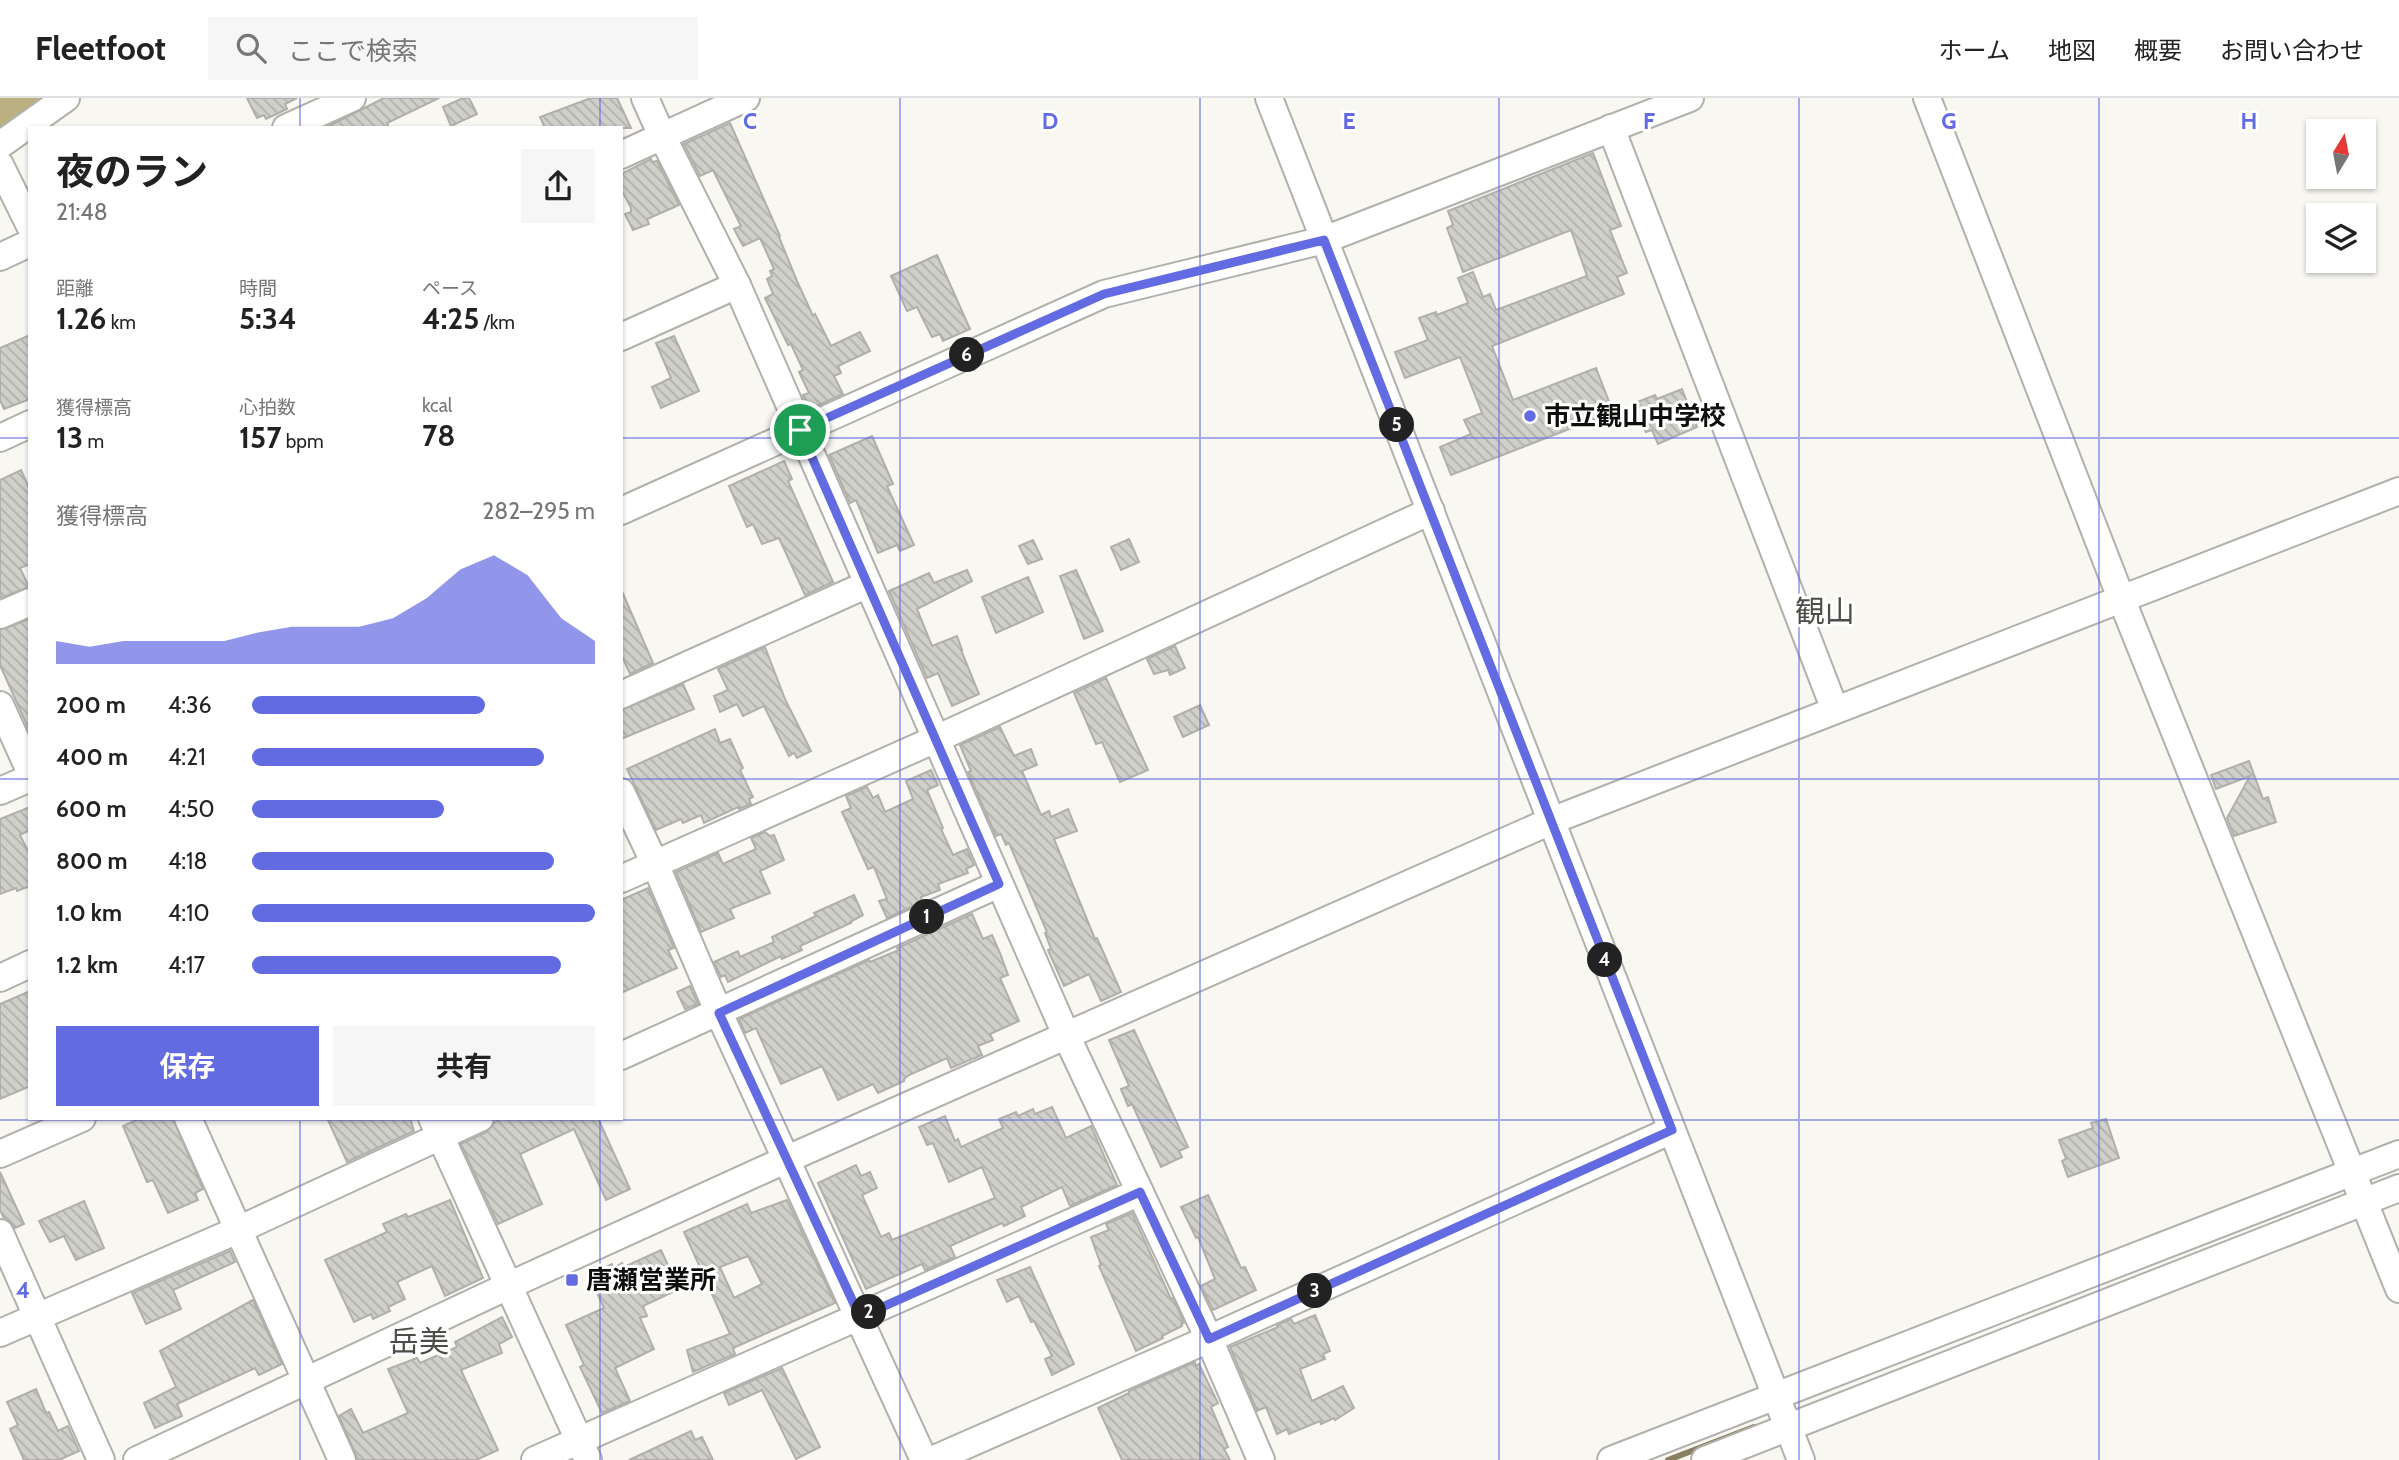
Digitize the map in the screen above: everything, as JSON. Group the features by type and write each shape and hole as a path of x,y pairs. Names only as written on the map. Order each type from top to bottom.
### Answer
{"street":[{"path":"0,145 66,98"},
{"path":"290,126 311,114 352,98"},
{"path":"645,98 737,285 1067,1037 1209,1339 1261,1460"},
{"path":"623,154 746,98"},
{"path":"1269,98 1801,1460"},
{"path":"623,510 1104,294 1324,240 1690,98"},
{"path":"1927,98 2122,598 2399,1289"},
{"path":"1611,128 1835,710"},
{"path":"0,165 28,222"},
{"path":"0,257 28,244"},
{"path":"623,336 737,285"},
{"path":"0,438 28,425"},
{"path":"138,1460 508,1286 785,1160 1551,821 2399,491"},
{"path":"623,879 936,739 1431,511"},
{"path":"623,694 868,584"},
{"path":"0,615 28,603"},
{"path":"0,705 28,767"},
{"path":"0,791 28,779"},
{"path":"623,796 785,1160 924,1460"},
{"path":"623,1055 999,884"},
{"path":"0,978 28,965"},
{"path":"0,1154 77,1120"},
{"path":"189,1120 342,1460"},
{"path":"0,1333 238,1230 436,1127 470,1120"},
{"path":"436,1127 584,1450"},
{"path":"932,1460 1209,1339 1672,1130"},
{"path":"1611,1460 2399,1154"},
{"path":"1705,1460 2399,1188"},
{"path":"535,1460 584,1450 860,1317 1140,1192"},
{"path":"0,1233 102,1460"}],"building":[{"path":"247,98 297,98 285,104 287,109 266,119 264,115 257,118"},
{"path":"384,98 439,98 387,123 388,126 329,126"},
{"path":"469,98 477,114 451,126 443,107"},
{"path":"591,98 617,98 631,128 544,126 540,117"},
{"path":"730,123 797,281 831,346 860,332 870,351 838,366 841,373 834,376 843,394 810,409 803,395 809,393 799,372 803,370 765,298 773,294 767,279 772,276 770,271 774,269 760,238 743,246 734,229 741,226 713,170 700,176 684,144"},
{"path":"1593,153 1621,226 1610,230 1627,273 1617,277 1624,294 1492,346 1513,400 1596,368 1613,412 1451,475 1440,447 1471,434 1464,420 1482,413 1460,357 1405,378 1395,352 1428,340 1419,318 1436,312 1437,315 1468,303 1458,278 1473,272 1483,297 1490,294 1496,310 1587,276 1571,230 1463,272 1447,228 1453,225 1448,211"},
{"path":"651,159 652,162 657,161 679,205 647,219 649,224 633,230 625,214 631,212 631,208 623,193 623,173"},
{"path":"937,255 970,329 943,341 940,334 932,337 917,307 907,311 891,276"},
{"path":"28,336 28,400 4,409 0,400 0,348"},
{"path":"674,336 699,391 661,408 652,387 671,378 656,343"},
{"path":"1682,389 1697,427 1658,444 1652,430 1646,432 1635,403 1655,395 1657,399"},
{"path":"872,436 893,484 887,486 914,545 900,551 897,545 878,553 856,500 850,503 829,455"},
{"path":"784,461 792,479 788,481 833,582 805,595 779,538 762,544 753,524 747,527 729,486"},
{"path":"21,470 28,486 28,565 20,568 28,587 0,598 0,480"},
{"path":"1129,539 1139,562 1121,570 1111,547"},
{"path":"1033,540 1042,559 1028,564 1019,546"},
{"path":"967,570 972,581 917,609 932,646 957,636 979,694 952,706 938,673 927,678 889,591 929,573 934,583"},
{"path":"1076,570 1103,631 1084,639 1060,576"},
{"path":"1028,577 1043,612 996,633 982,597"},
{"path":"623,594 653,663 630,674 623,658"},
{"path":"28,620 28,728 0,665 0,630"},
{"path":"1175,646 1185,668 1170,675 1168,670 1154,674 1147,659"},
{"path":"765,647 785,699 811,751 797,758 794,753 789,756 764,706 743,716 737,704 720,712 714,696 728,690 718,669"},
{"path":"1106,678 1148,770 1120,782 1102,742 1096,744 1074,693"},
{"path":"683,684 694,709 623,738 623,709"},
{"path":"1200,705 1209,725 1183,737 1174,717"},
{"path":"1000,727 1014,756 1031,749 1037,765 1022,771 1041,815 1049,811 1051,817 1068,809 1077,831 1054,839 1095,939 1097,938 1121,992 1101,1001 1089,974 1064,986 1048,950 1051,949 1045,933 1047,932 1009,843 1006,845 1001,834 996,836 968,772 971,771 960,745"},
{"path":"715,729 720,743 730,739 743,768 740,770 753,797 749,799 751,804 704,823 701,815 683,823 681,819 656,830 627,769"},
{"path":"2249,761 2263,799 2268,797 2276,822 2234,836 2227,818 2250,776 2216,789 2211,775"},
{"path":"931,770 938,785 927,790 943,828 941,829 953,855 967,849 974,865 966,869 968,873 938,884 940,890 921,897 922,902 887,918 879,901 887,899 874,867 868,869 842,812 851,808 846,796 867,787 873,798 878,795 885,812 913,799 906,781"},
{"path":"28,808 28,831 20,835 28,851 28,887 0,894 0,819"},
{"path":"765,832 770,836 774,835 784,860 760,871 770,893 730,909 734,918 701,932 676,872 718,853 723,864 756,849 751,838"},
{"path":"648,888 674,948 668,950 677,968 623,992 623,899"},
{"path":"854,895 863,915 851,923 800,946 802,950 782,959 781,956 728,982 725,975 721,977 714,962 738,951 740,957 774,942 772,937 816,916 814,913"},
{"path":"972,914 983,939 992,935 1000,953 1008,975 1000,978 1019,1021 990,1034 993,1040 978,1046 982,1055 951,1068 947,1058 878,1093 873,1084 838,1100 822,1066 781,1084 756,1028 745,1033 739,1019 869,960 870,962 899,950 897,948"},
{"path":"690,986 698,1004 685,1009 677,992"},
{"path":"28,992 28,1087 0,1099 0,1004"},
{"path":"1134,1030 1188,1147 1179,1151 1182,1157 1161,1167 1132,1104 1128,1106 1121,1089 1129,1086 1109,1040"},
{"path":"1052,1107 1066,1138 1091,1126 1117,1185 1070,1206 1062,1187 1021,1207 1025,1216 950,1246 955,1257 925,1270 922,1264 866,1289 818,1183 856,1165 861,1176 870,1172 877,1188 862,1195 881,1237 889,1233 892,1240 995,1198 982,1167 949,1182 933,1143 927,1145 919,1127 945,1116 955,1141 958,1139 961,1147 1003,1128 999,1119 1016,1112 1018,1116 1033,1109 1035,1114"},
{"path":"2106,1119 2119,1158 2068,1177 2062,1161 2066,1159 2059,1140 2093,1128 2091,1123"},
{"path":"136,1120 174,1120 203,1189 195,1193 198,1200 168,1213 153,1180 147,1182 123,1126"},
{"path":"328,1120 411,1120 414,1131 347,1162"},
{"path":"599,1120 630,1189 606,1200 574,1129 520,1154 542,1204 498,1224 461,1144 487,1132 495,1122"},
{"path":"0,1172 24,1224 15,1228 0,1210"},
{"path":"1208,1195 1241,1268 1245,1267 1256,1290 1213,1310 1201,1286 1215,1279 1198,1237 1196,1238 1181,1207"},
{"path":"450,1200 483,1278 445,1296 432,1266 397,1282 405,1299 388,1307 390,1311 373,1319 371,1314 354,1322 325,1260 387,1232 383,1224"},
{"path":"787,1200 835,1303 733,1348 735,1354 693,1372 687,1350 730,1334 684,1232 747,1204 751,1213","holes":["748,1256 762,1284 734,1298 720,1267"]},
{"path":"84,1201 104,1248 76,1260 64,1236 50,1242 39,1221"},
{"path":"1132,1213 1184,1323 1162,1336 1163,1338 1136,1351 1099,1266 1101,1265 1091,1237 1109,1230 1106,1224"},
{"path":"661,1250 679,1289 643,1306 647,1316 640,1318 654,1349 615,1368 630,1401 602,1413 580,1367 584,1365 566,1325 604,1308 589,1275 612,1264 614,1268 622,1263 624,1267"},
{"path":"230,1251 235,1262 173,1290 181,1309 146,1324 132,1293"},
{"path":"1030,1267 1074,1364 1052,1375 1045,1359 1052,1356 1034,1321 1031,1322 1019,1296 1007,1302 997,1280"},
{"path":"253,1300 282,1364 259,1375 255,1368 177,1404 182,1416 155,1428 144,1403 176,1387 160,1351"},
{"path":"1315,1315 1330,1351 1323,1354 1325,1359 1300,1369 1312,1401 1343,1386 1354,1408 1335,1420 1334,1418 1321,1424 1320,1421 1289,1434 1287,1429 1277,1434 1266,1407 1257,1411 1230,1347 1291,1319 1294,1324"},
{"path":"502,1317 512,1337 499,1344 502,1353 461,1370 498,1450 476,1460 358,1460 339,1416 351,1409 363,1433 408,1413 388,1369 417,1358 420,1363 457,1347 455,1342"},
{"path":"1195,1362 1196,1366 1199,1364 1218,1403 1211,1407 1228,1447 1224,1449 1230,1460 1122,1460 1098,1408"},
{"path":"782,1368 820,1447 796,1459 762,1390 729,1405 724,1393"},
{"path":"36,1389 46,1413 49,1412 58,1431 68,1426 79,1451 59,1460 24,1460 10,1429 18,1425 7,1402"},
{"path":"691,1431 695,1440 702,1437 713,1460 629,1460"}],"waterway":[{"path":"0,116 23,98"},
{"path":"1668,1460 1754,1427"}],"place":[{"name":"市立観山中学校","path":"1530,416"},
{"name":"唐瀬営業所","path":"572,1280"}],"district":[{"name":"観山","path":"1825,611"},
{"name":"岳美","path":"419,1341"}],"route":[{"path":"1324,240 1672,1130 1209,1339 1140,1192 860,1317 719,1013 999,884 800,430 1104,294 1324,240"}]}
